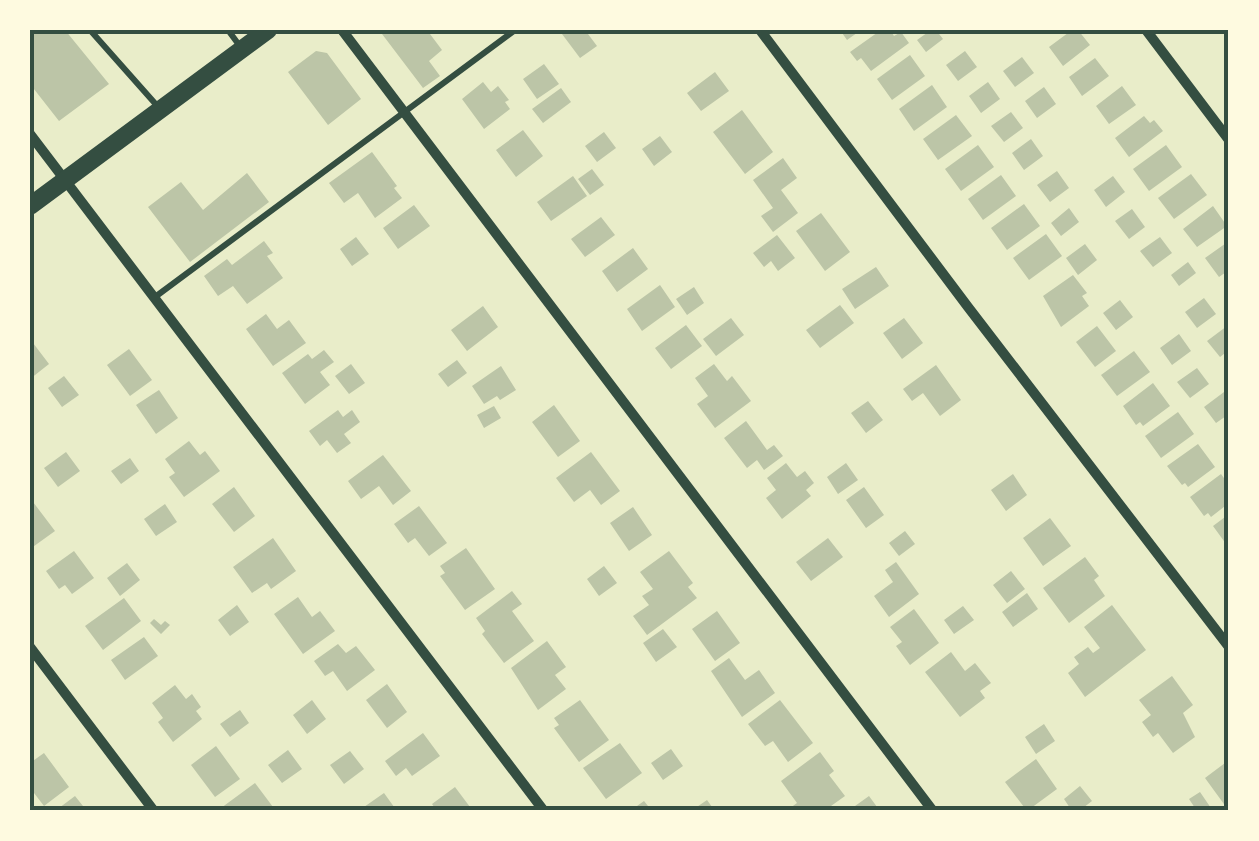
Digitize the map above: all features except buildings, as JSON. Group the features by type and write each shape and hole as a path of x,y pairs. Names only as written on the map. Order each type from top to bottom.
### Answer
{"main road":[{"path":"30,206 268,30"}],"street":[{"path":"342,30 933,811"},
{"path":"760,30 1229,647"},
{"path":"1146,30 1229,140"},
{"path":"30,134 544,811"},
{"path":"30,647 154,811"}],"lane":[{"path":"90,30 161,110"},
{"path":"228,30 242,49"},
{"path":"155,297 515,30"}]}
